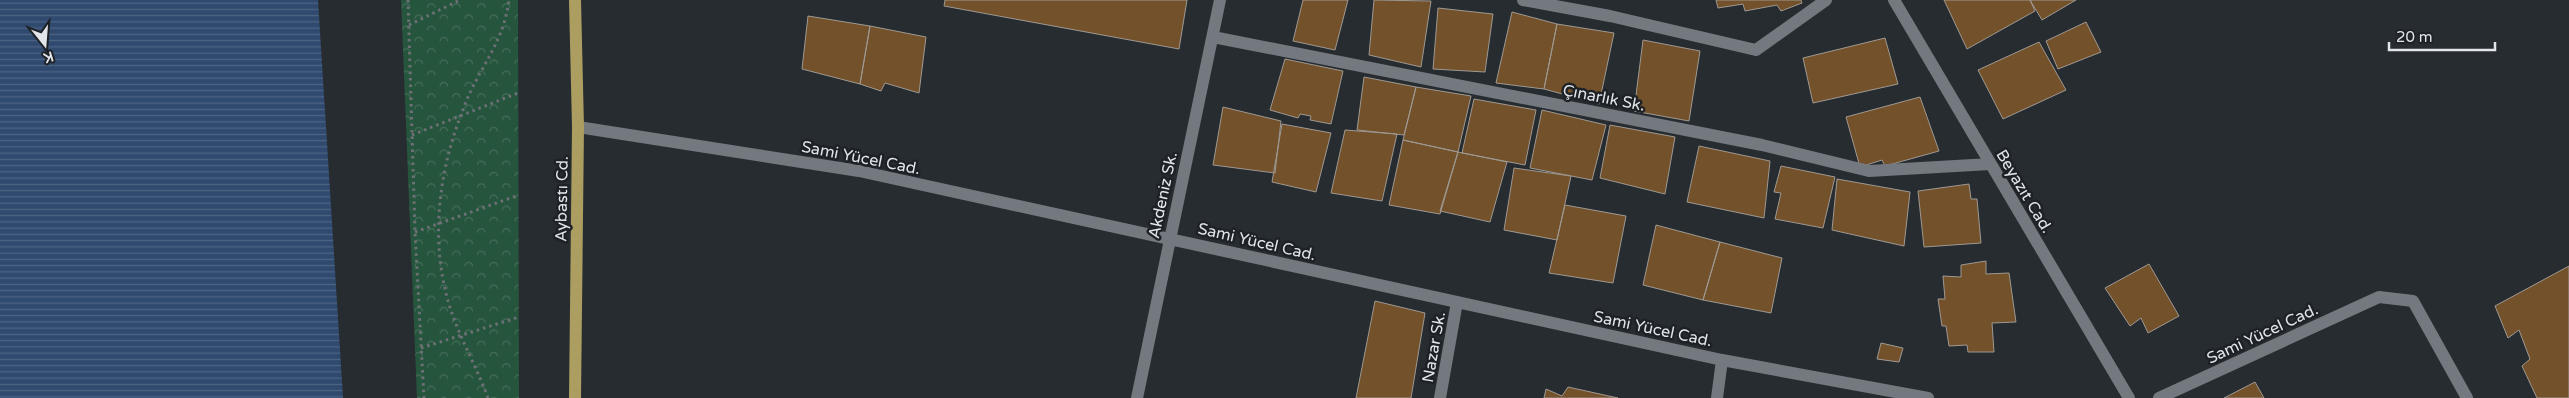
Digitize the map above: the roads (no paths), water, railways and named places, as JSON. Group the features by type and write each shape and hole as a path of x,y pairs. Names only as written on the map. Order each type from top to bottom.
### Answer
{"main road":[{"name":"Aybastı Cd.","path":"575,0 578,127 575,398"}],"street":[{"name":"Akdeniz Sk.","path":"1137,398 1220,0"},
{"path":"1523,0 1610,16 1756,50 1826,0"},
{"name":"Beyazıt Cad.","path":"1894,0 2129,398"},
{"name":"Çınarlık Sk.","path":"1213,37 1762,145 1869,171 1990,164"},
{"name":"Sami Yücel Cad.","path":"578,127 859,171 1722,360 1928,398"},
{"name":"Sami Yücel Cad.","path":"2159,398 2379,297 2413,301 2467,398"},
{"name":"Nazar Sk.","path":"1440,398 1457,302"},
{"path":"1717,398 1722,360"}],"water":[{"path":"0,0 318,0 343,398 0,398"}]}
